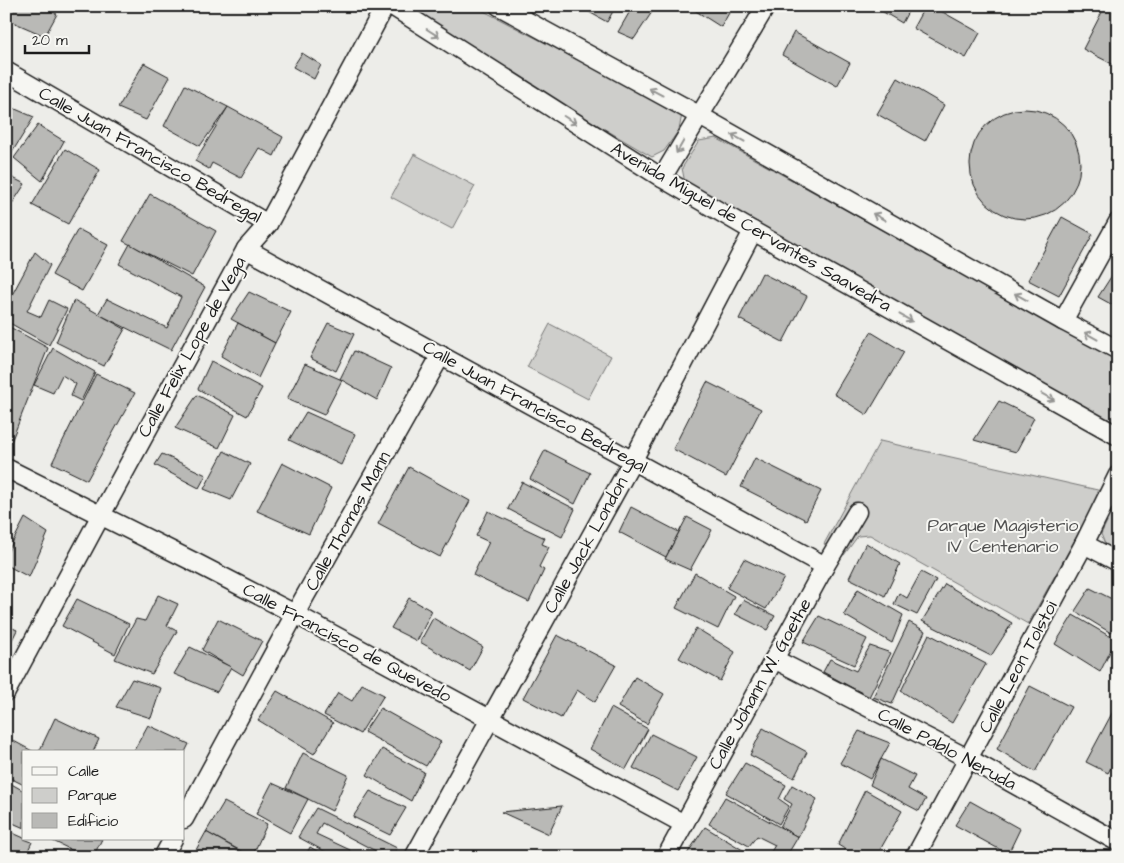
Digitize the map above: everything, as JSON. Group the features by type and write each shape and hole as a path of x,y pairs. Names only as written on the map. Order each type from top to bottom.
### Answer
{"street":[{"name":"Calle Felix Lope de Vega","path":"6,692 246,248 268,224 385,6"},
{"name":"Avenida Miguel de Cervantes Saavedra","path":"392,6 662,178 752,231 1118,436"},
{"path":"499,6 1118,350"},
{"path":"662,178 766,6"},
{"name":"Calle Juan Francisco Bedregal","path":"6,71 268,224"},
{"path":"1063,321 1118,222"},
{"name":"Calle Jack London","path":"414,857 633,460 752,231"},
{"name":"Calle Juan Francisco Bedregal","path":"246,248 825,566"},
{"name":"Calle Thomas Mann","path":"185,817 295,614 441,355"},
{"name":"Calle Francisco de Quevedo","path":"6,468 295,614 684,824"},
{"name":"Calle Leon Tolstoi","path":"915,857 1084,544 1118,475"},
{"name":"Calle Johann W. Goethe","path":"666,857 825,566 858,512"},
{"path":"1084,544 1118,562"},
{"name":"Calle Pablo Neruda","path":"774,659 968,759 1118,842"},
{"path":"163,857 172,840"}],"green space":[{"path":"411,6 474,6 682,114 679,130 664,151 652,157 452,39"},
{"path":"716,138 1118,361 1118,425 685,183 682,168 699,141"},
{"path":"414,154 475,186 452,229 391,197"},
{"path":"550,324 611,356 588,399 527,367"},
{"name":"Parque Magisterio IV Centenario","path":"880,441 1102,491 1028,624 870,535 858,536 844,555 824,544"},
{"path":"1118,499 1118,551 1105,544 1101,534"}],"building":[{"path":"13,6 43,6 57,14 45,36 6,19"},
{"path":"578,6 616,6 607,22"},
{"path":"633,6 656,6 634,39 618,32"},
{"path":"688,6 733,6 721,27"},
{"path":"873,6 911,6 902,23"},
{"path":"925,6 932,6 980,33 966,58 913,28"},
{"path":"1105,6 1118,6 1118,67 1083,49"},
{"path":"794,32 850,63 837,86 782,55"},
{"path":"302,53 321,65 314,79 293,67"},
{"path":"144,63 170,77 146,120 118,108"},
{"path":"898,78 944,105 925,141 877,114"},
{"path":"185,85 228,107 200,146 164,126"},
{"path":"6,105 34,117 6,162"},
{"path":"228,107 283,137 274,156 259,148 241,178 212,163 209,169 195,161"},
{"path":"1025,109 1046,113 1064,125 1076,143 1080,164 1076,185 1064,203 1046,215 1025,219 1004,215 986,203 974,185 970,164 974,143 986,125 1004,113"},
{"path":"38,125 64,141 42,181 14,158"},
{"path":"65,149 100,170 68,224 32,205"},
{"path":"7,175 25,184 6,213 6,177"},
{"path":"150,194 216,231 192,276 123,241"},
{"path":"1062,217 1093,234 1059,296 1028,280"},
{"path":"6,229 11,232 6,241"},
{"path":"78,229 108,245 82,291 52,275"},
{"path":"130,244 205,287 171,350 98,314 107,299 167,328 181,297 119,264"},
{"path":"35,252 50,265 27,311 41,317 49,300 67,309 49,345 6,321 6,306"},
{"path":"1118,266 1118,308 1098,297"},
{"path":"762,273 807,296 783,342 739,319"},
{"path":"249,292 291,312 275,343 231,319"},
{"path":"74,300 125,329 104,366 56,342"},
{"path":"238,323 275,343 258,378 221,356"},
{"path":"328,323 354,334 336,371 310,358"},
{"path":"6,325 48,348 11,442 6,439"},
{"path":"871,332 904,352 867,415 834,394"},
{"path":"53,348 95,372 81,401 71,396 76,384 62,375 53,393 34,385"},
{"path":"354,351 391,368 377,400 340,379"},
{"path":"211,361 262,388 247,416 198,389"},
{"path":"305,364 342,380 324,415 287,399"},
{"path":"96,374 135,393 87,480 52,463"},
{"path":"707,382 761,409 726,477 673,449"},
{"path":"197,395 235,415 219,448 175,428"},
{"path":"999,401 1034,418 1016,452 974,440"},
{"path":"306,412 355,434 341,465 289,440"},
{"path":"545,450 590,473 575,504 530,479"},
{"path":"224,451 250,464 231,500 204,489"},
{"path":"162,454 206,475 199,488 155,465"},
{"path":"755,458 821,491 806,520 741,487"},
{"path":"282,463 331,488 309,534 257,511"},
{"path":"409,467 470,501 440,557 378,524"},
{"path":"522,482 575,509 562,537 508,509"},
{"path":"631,507 679,532 666,557 619,532"},
{"path":"488,511 545,538 542,544 549,547 539,567 544,570 529,602 473,575 489,542 476,536"},
{"path":"687,517 712,530 690,570 665,559"},
{"path":"25,518 48,533 29,577 6,565 6,555"},
{"path":"866,543 900,564 885,596 849,578"},
{"path":"744,559 784,578 766,609 727,588"},
{"path":"921,572 936,580 917,615 894,604 899,593 907,598"},
{"path":"695,573 734,596 718,629 676,608"},
{"path":"945,584 1012,623 991,656 922,621"},
{"path":"1090,588 1118,602 1118,621 1111,633 1075,611"},
{"path":"858,589 903,615 892,643 844,615"},
{"path":"158,595 178,604 167,626 177,631 152,674 115,659 136,619 145,621"},
{"path":"409,598 432,611 417,641 391,628"},
{"path":"77,599 129,624 115,654 62,626"},
{"path":"743,600 775,616 767,630 735,614"},
{"path":"1073,615 1116,640 1100,672 1055,644"},
{"path":"819,616 867,639 854,665 803,642"},
{"path":"433,618 483,647 470,671 420,642"},
{"path":"218,619 262,641 243,675 202,650"},
{"path":"909,622 925,631 892,704 873,697"},
{"path":"6,625 17,630 7,650 6,650"},
{"path":"696,628 735,652 720,681 679,658"},
{"path":"929,634 986,664 952,723 901,691"},
{"path":"557,635 616,665 595,702 577,690 561,718 523,698"},
{"path":"870,646 891,653 869,697 823,672 830,659 856,671"},
{"path":"190,647 231,667 217,692 174,674"},
{"path":"635,677 664,694 647,724 618,707"},
{"path":"132,679 161,688 151,718 116,707"},
{"path":"362,684 384,695 360,734 324,715 338,693 352,701"},
{"path":"1030,686 1071,707 1035,772 997,749"},
{"path":"277,691 333,723 314,754 258,720"},
{"path":"1118,702 1118,755 1108,773 1086,762"},
{"path":"380,708 441,742 426,766 364,732"},
{"path":"611,708 648,729 626,769 590,749"},
{"path":"55,718 99,739 94,750 40,750"},
{"path":"148,725 189,744 185,752 185,750 134,750"},
{"path":"763,728 807,752 794,778 750,755"},
{"path":"859,731 890,743 870,779 840,763"},
{"path":"651,734 697,757 678,791 633,768"},
{"path":"10,739 30,750 22,750 22,784 6,776 6,745"},
{"path":"382,749 424,772 411,801 367,775"},
{"path":"303,753 348,775 332,811 286,788"},
{"path":"881,759 915,776 908,789 926,799 919,811 870,785"},
{"path":"745,763 786,785 779,799 789,806 779,824 726,793"},
{"path":"6,781 22,790 22,827 6,820"},
{"path":"272,783 308,799 290,833 256,814"},
{"path":"792,785 817,799 798,837 780,827 792,804 784,799"},
{"path":"865,790 902,811 876,857 858,857 838,845"},
{"path":"370,791 406,808 390,835 353,817"},
{"path":"725,797 798,837 786,857 768,857 775,845 757,836 749,846 709,824"},
{"path":"970,801 1020,829 1008,854 955,825"},
{"path":"224,802 267,824 252,857 206,832"},
{"path":"562,806 549,834 501,812"},
{"path":"316,808 397,848 393,857 387,857 322,823 316,834 350,850 347,857 335,857 298,837"},
{"path":"705,827 746,852 742,857 685,857"},
{"path":"6,830 22,837 22,840 32,842 25,857 6,857"},
{"path":"206,832 238,850 234,857 192,857"},
{"path":"102,840 93,857 86,857 53,841"},
{"path":"310,847 327,857 305,857"}]}
